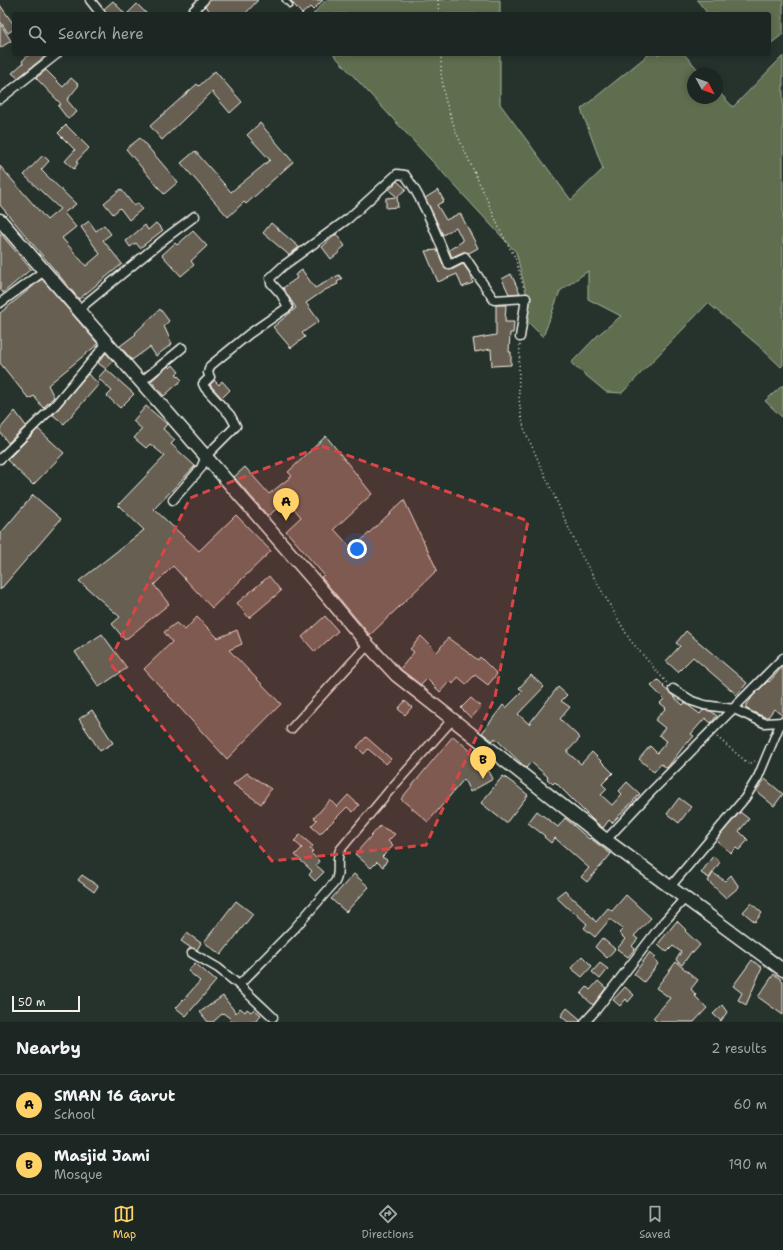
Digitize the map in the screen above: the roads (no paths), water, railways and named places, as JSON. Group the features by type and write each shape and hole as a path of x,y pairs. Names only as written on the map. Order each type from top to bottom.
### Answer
{"main road":[{"path":"0,220 316,582 368,645 396,675 606,840 783,970"}],"street":[{"path":"90,0 99,12"},
{"path":"192,12 204,0"},
{"path":"0,99 54,56"},
{"path":"173,500 201,468 206,456 236,426 230,415 203,384 210,377 208,373 210,366 249,334 288,307 280,294 271,284 270,278 283,266 349,218 397,174 404,175 415,188 449,265 465,258 494,300 526,298 520,337"},
{"path":"78,310 195,216"},
{"path":"0,303 44,271"},
{"path":"0,459 55,405 107,343"},
{"path":"141,382 182,348"},
{"path":"291,728 368,645"},
{"path":"606,840 710,731 734,709 783,658"},
{"path":"670,887 745,798 758,777 782,722 764,723 734,709 704,705 692,701 672,689"},
{"path":"239,985 294,929 335,882 338,876 338,856 340,850 389,791 452,720"},
{"path":"585,1022 662,924 685,898"},
{"path":"192,954 214,965 239,985 273,1017"}],"lane":[{"path":"285,0 290,5"}],"place":[{"name":"SMAN 16 Garut","path":"286,521"},
{"name":"Masjid Jami","path":"483,779"}]}
